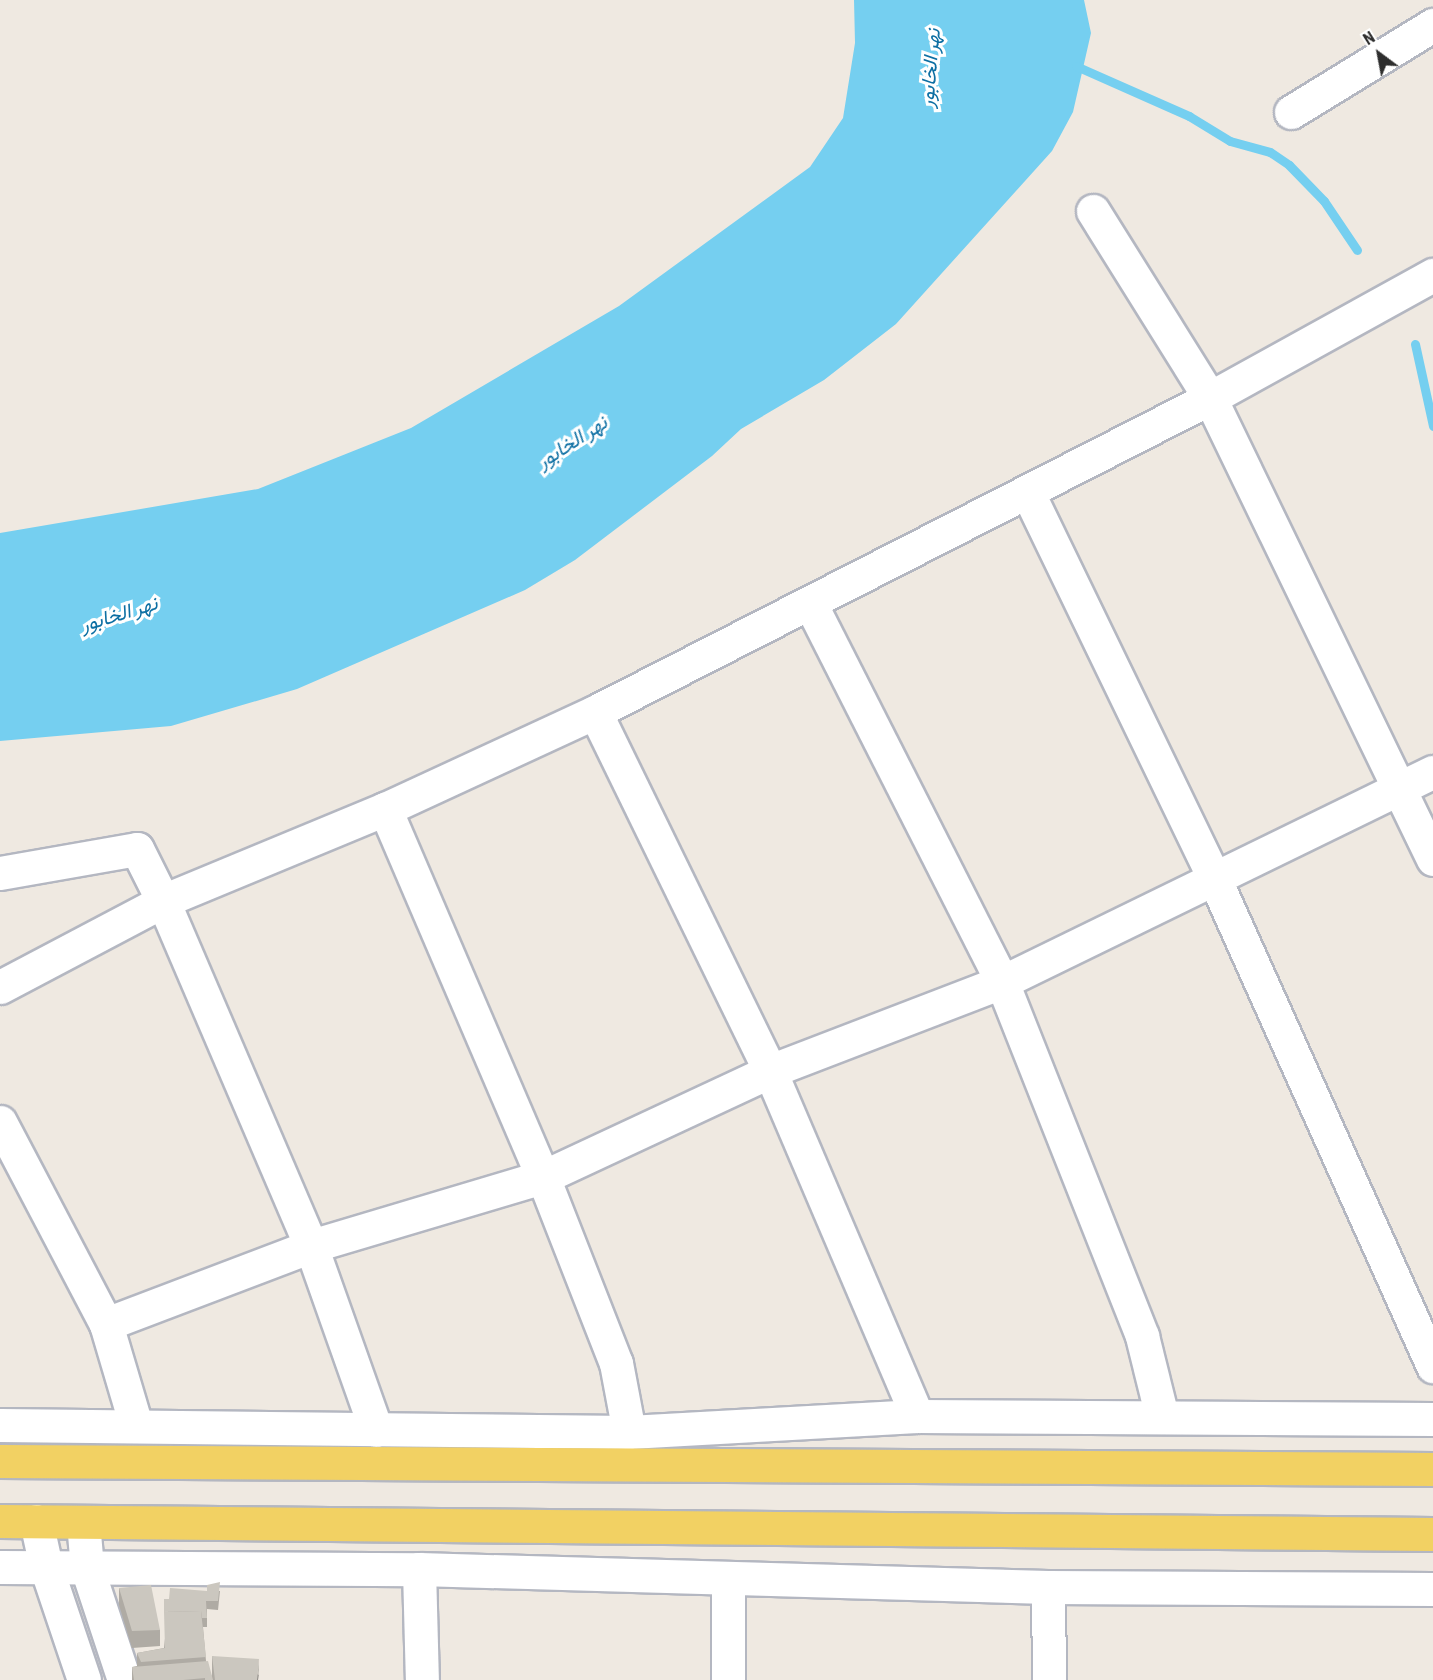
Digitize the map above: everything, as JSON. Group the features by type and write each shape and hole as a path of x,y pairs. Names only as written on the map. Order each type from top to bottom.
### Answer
{"main road":[{"path":"0,1461 1433,1469"},
{"path":"0,1521 1433,1534"}],"street":[{"path":"1291,112 1433,26"},
{"path":"1093,211 1210,398 1433,859"},
{"path":"0,987 163,900 386,809 595,712 1028,493 1210,398 1433,275"},
{"path":"1028,493 1215,880 1433,1366"},
{"path":"811,604 1002,981 1142,1336 1162,1417"},
{"path":"595,712 770,1071 917,1416"},
{"path":"106,1324 311,1246 543,1177 770,1071 1002,981 1215,880 1433,772"},
{"path":"386,809 543,1177 616,1363 629,1432"},
{"path":"0,873 137,849 163,900 311,1246 376,1430"},
{"path":"0,1122 106,1324 136,1425"},
{"path":"0,1425 629,1432 917,1416 1433,1419"},
{"path":"36,1521 46,1567 84,1680"},
{"path":"83,1522 87,1568 124,1680"},
{"path":"0,1567 419,1569 1048,1587 1433,1589"},
{"path":"419,1569 422,1680"},
{"path":"728,1579 728,1680"},
{"path":"1048,1587 1049,1680"}],"water":[{"name":"نهر الخابور","path":"854,0 1084,0 1091,33 1073,112 1052,151 896,324 824,380 741,429 712,456 575,560 525,590 297,689 171,726 0,741 0,533 258,489 411,428 619,306 810,167 843,118 855,43"}],"building":[{"path":"220,1582 218,1601 206,1601 207,1618 202,1618 201,1611 164,1612 164,1599 169,1599 170,1588 207,1591 207,1585"},
{"path":"151,1585 160,1630 132,1631 119,1588"},
{"path":"201,1611 206,1657 141,1662 137,1653 165,1648 164,1612"},
{"path":"212,1656 259,1659 257,1680 215,1680"},
{"path":"208,1661 213,1680 205,1680 205,1678 134,1680 132,1667"}],"waterway":[{"path":"1076,66 1189,116 1230,141 1270,152 1289,165 1324,201 1357,250"},
{"path":"1415,344 1433,426"}]}
